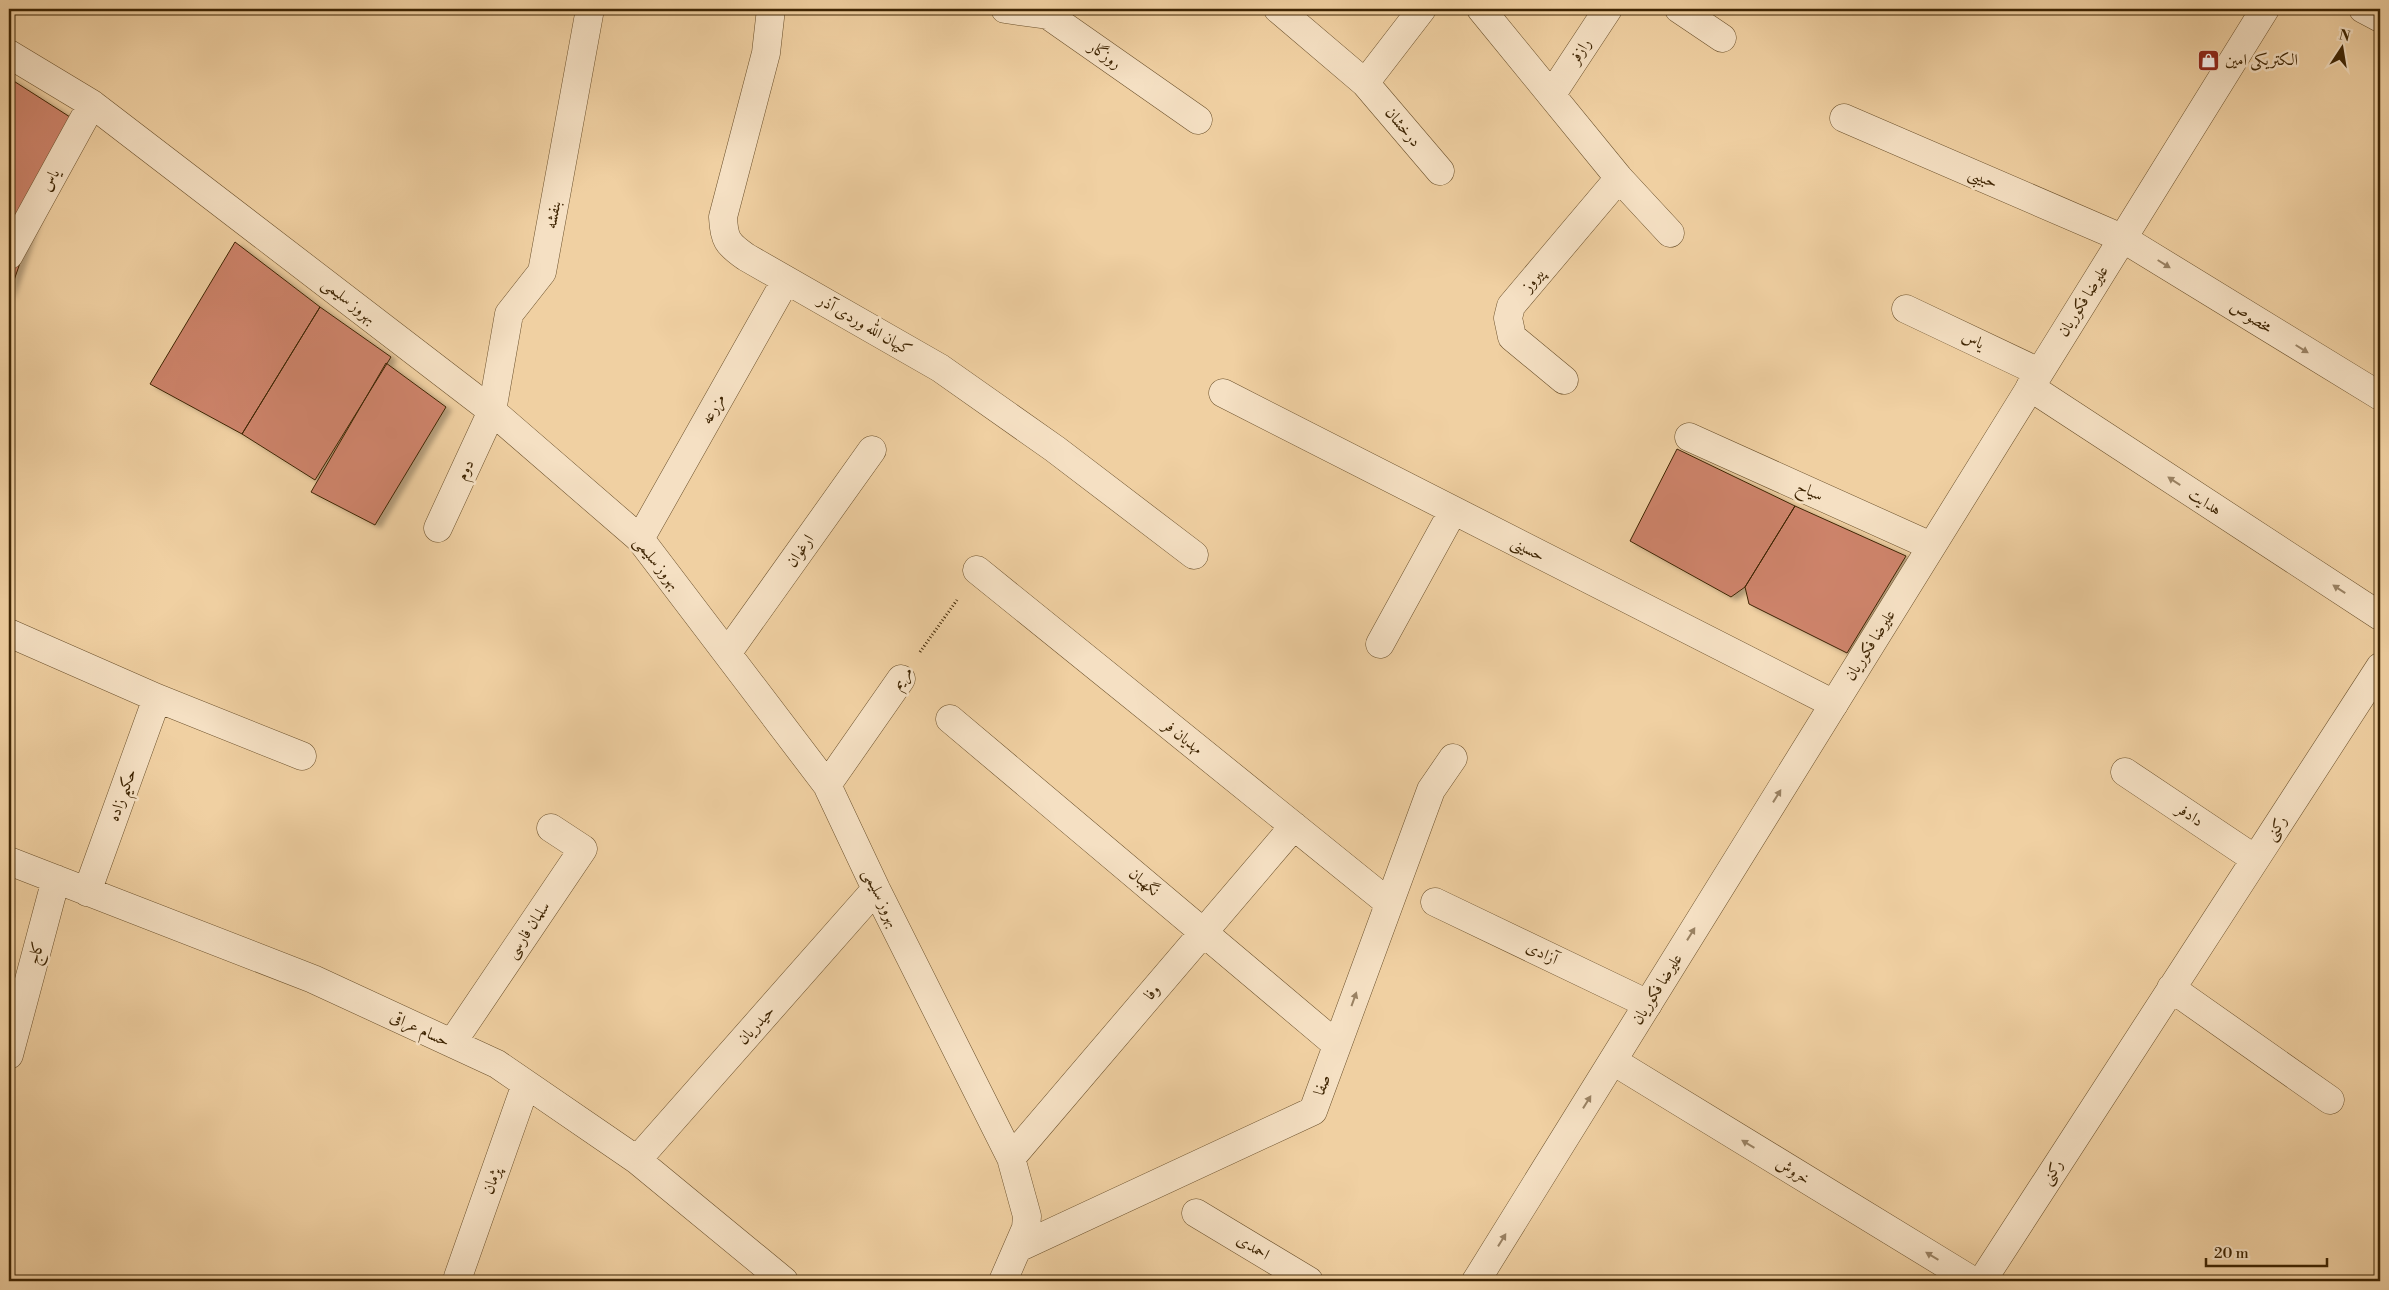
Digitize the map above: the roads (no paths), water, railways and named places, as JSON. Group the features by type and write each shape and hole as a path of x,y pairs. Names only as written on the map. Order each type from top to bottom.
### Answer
{"street":[{"name":"بنفشه","path":"492,412 509,314 542,272 590,9"},
{"name":"کیهان الله وردی آذر","path":"771,9 766,53 723,217 724,237 734,249 940,368 1055,449 1194,555"},
{"name":"روزگار","path":"1005,9 1048,15 1198,120"},
{"name":"درخشان","path":"1278,9 1365,83 1440,171"},
{"path":"1365,83 1422,9"},
{"path":"1481,9 1619,178 1670,233"},
{"name":"رازفر","path":"1552,94 1608,9"},
{"path":"1679,9 1722,38"},
{"name":"علیرضا فکوریان","path":"1476,1281 2264,9"},
{"path":"2363,9 2380,18"},
{"name":"بهروز سلیمی","path":"9,54 92,104 492,412 640,539 728,652 827,785 876,889 1011,1158 1027,1216 1026,1228 1003,1281"},
{"name":"یاس","path":"9,255 92,104"},
{"name":"حبیبی","path":"1844,118 2122,238"},
{"name":"پیروز","path":"1564,380 1512,337 1509,329 1510,312 1512,306 1619,178"},
{"name":"مخصوص","path":"2122,238 2380,396"},
{"name":"مزرعه","path":"640,539 786,280"},
{"name":"یاس","path":"1906,309 2035,379"},
{"name":"هدایت","path":"2035,379 2380,616"},
{"name":"حسینی","path":"1223,393 1834,704"},
{"name":"دوم","path":"438,528 492,412"},
{"name":"سیاح","path":"1689,436 1932,546"},
{"name":"ارغوان","path":"728,652 872,450"},
{"path":"1380,644 1453,511"},
{"name":"مهدیان فر","path":"977,570 1389,902"},
{"path":"9,633 157,698 302,756"},
{"name":"رکنی","path":"1982,1281 2380,667"},
{"name":"مریم","path":"827,785 901,679"},
{"name":"حکیم زاده","path":"87,892 157,698"},
{"name":"نگهبان","path":"950,720 1337,1045"},
{"name":"صفا","path":"1018,1248 1313,1111 1431,790 1453,758"},
{"name":"دادفر","path":"2126,772 2256,859"},
{"name":"وفا","path":"1011,1158 1294,826"},
{"name":"سلمان فارسی","path":"452,1043 583,849 551,828"},
{"name":"حسام عراقی","path":"9,861 313,979 497,1064 637,1160 784,1281"},
{"name":"کاج","path":"9,1055 56,880"},
{"name":"حیدریان","path":"637,1160 876,889"},
{"name":"آزادی","path":"1436,902 1648,1004"},
{"path":"2171,988 2330,1100"},
{"name":"خروش","path":"1613,1060 1973,1281"},
{"name":"پژمان","path":"458,1277 526,1084"},
{"name":"احمدی","path":"1196,1213 1309,1281"}],"place":[{"name":"الکتریکی امین","path":"2209,60"}]}
